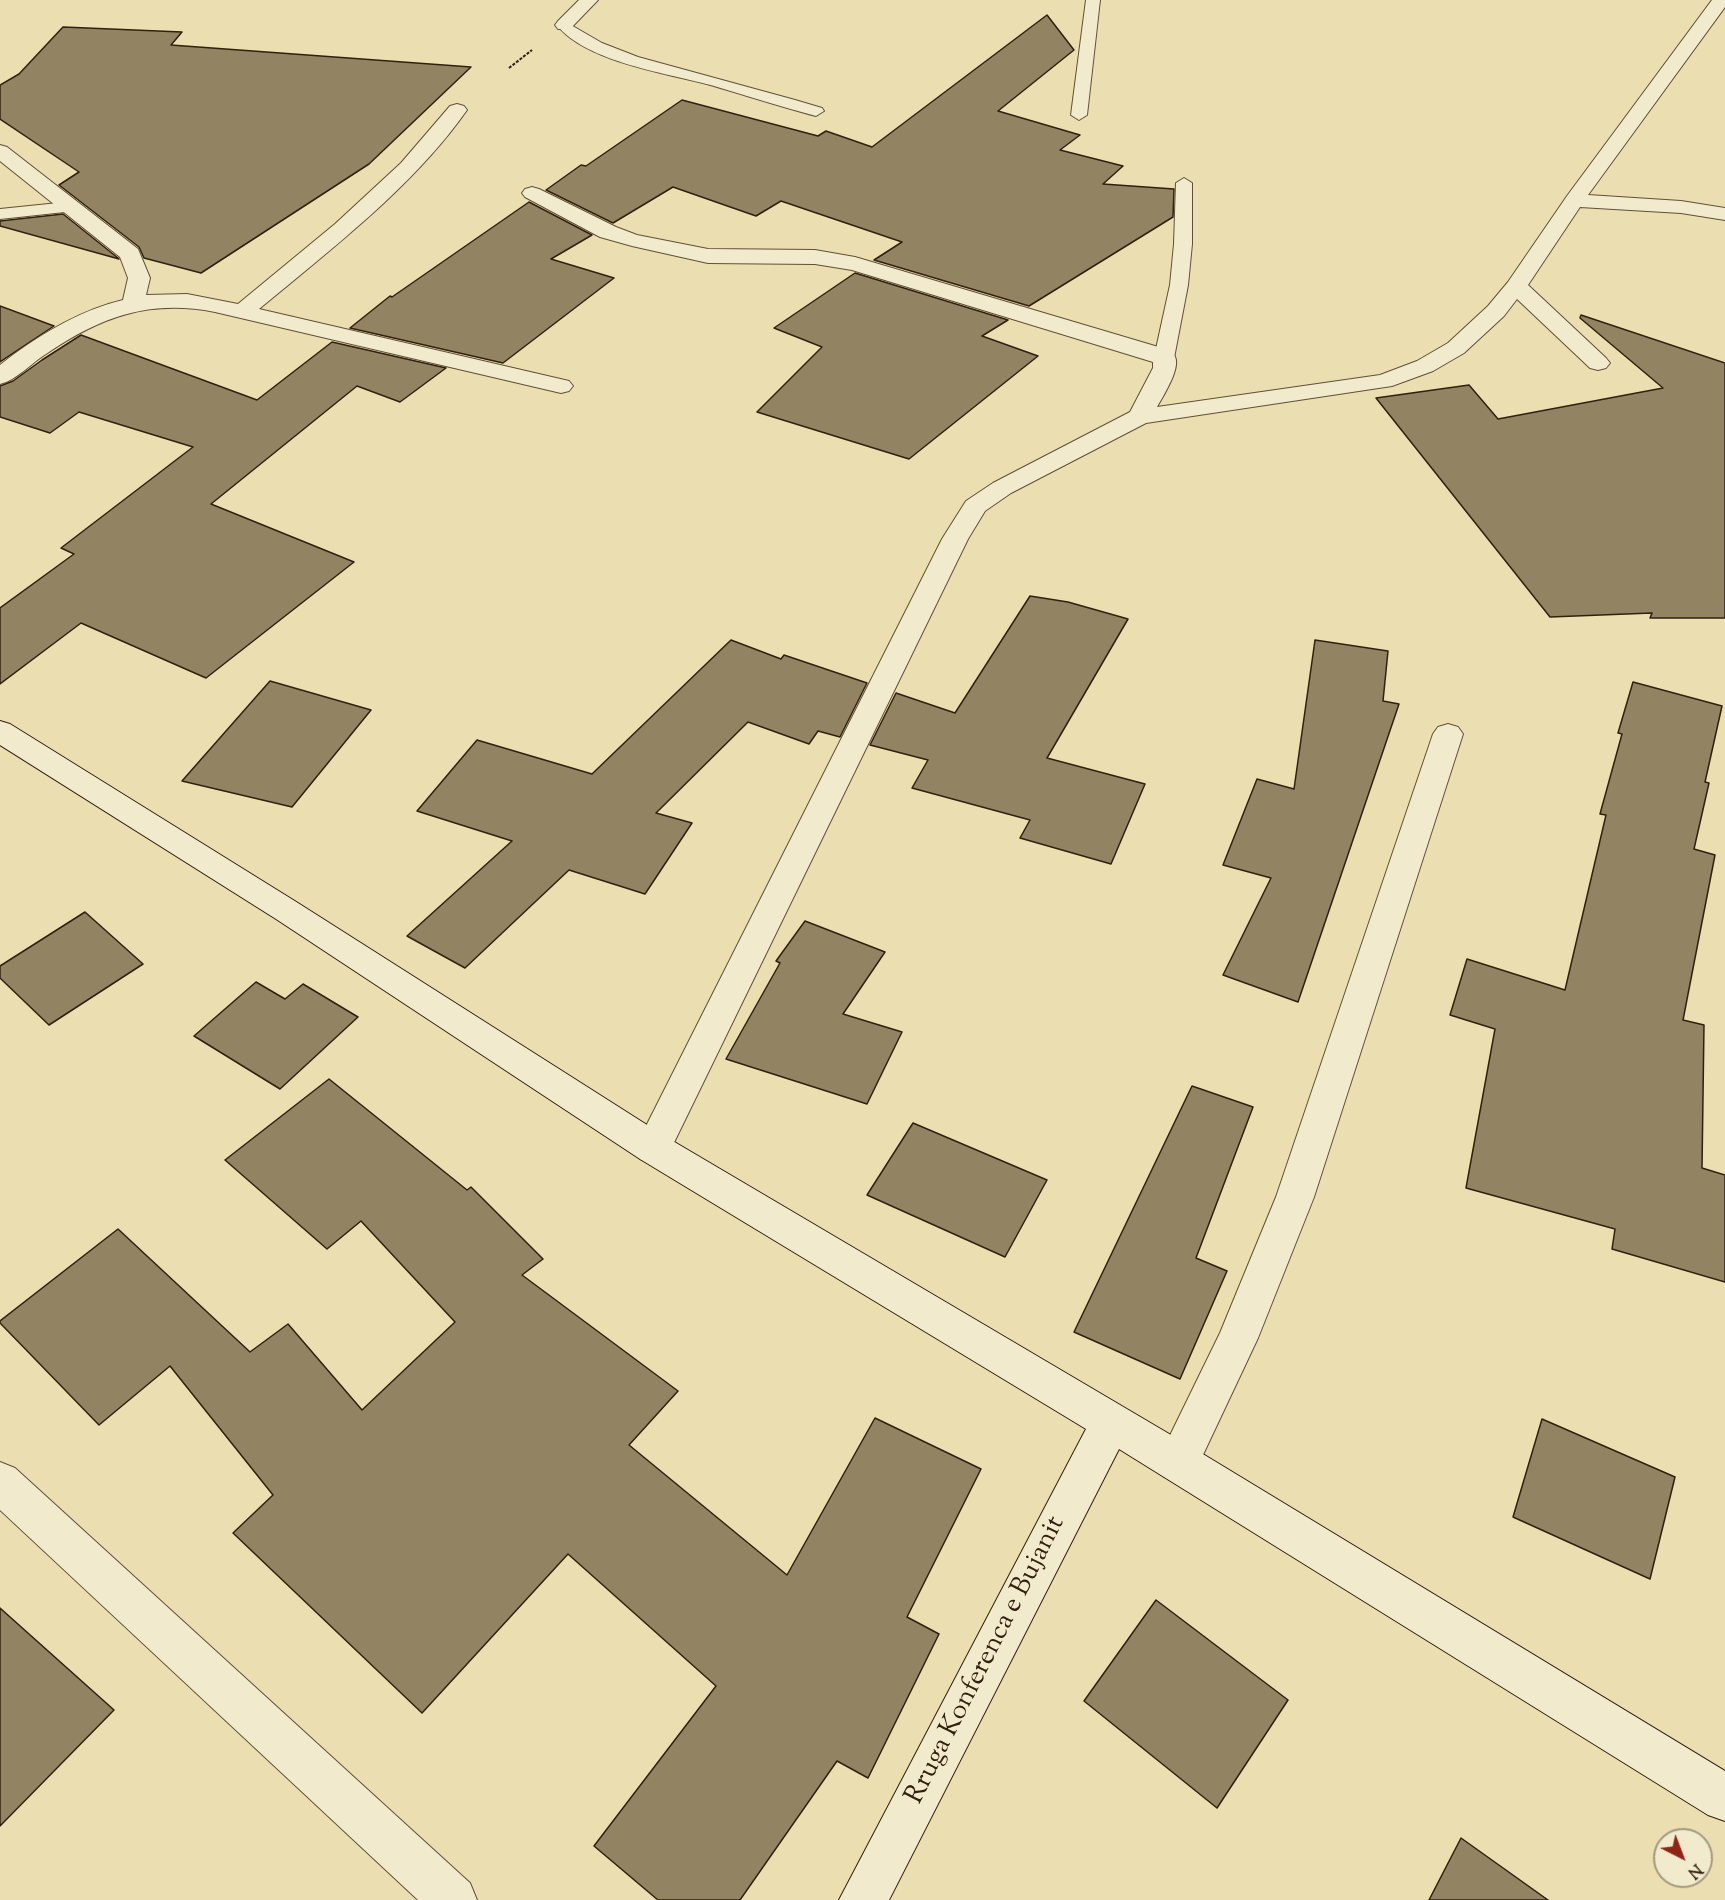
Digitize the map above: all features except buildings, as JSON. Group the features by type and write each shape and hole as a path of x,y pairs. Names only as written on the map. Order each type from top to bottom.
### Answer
{"street":[{"path":"564,25 589,0"},
{"path":"653,1148 955,539 975,506 1002,488 1140,417 1384,381 1425,366 1456,348 1496,311 1516,286 1574,200 1721,3"},
{"path":"242,312 344,229 408,167 458,110"},
{"path":"0,151 130,254 139,278 133,303"},
{"path":"532,193 608,232 632,240 708,256 815,257 855,264 912,279 1164,358 1165,368 1140,417"},
{"path":"1574,200 1681,207 1725,214"},
{"path":"1516,286 1598,363"},
{"path":"0,377 53,337 133,303 167,300 199,302 561,386"},
{"path":"0,731 287,911 653,1148 1178,1462 1725,1798"},
{"path":"1178,1462 1238,1338 1295,1197 1448,734"},
{"name":"Rruga Konferenca e Bujanit","path":"863,1900 1111,1423"},
{"path":"0,1482 453,1900"}],"lane":[{"path":"1079,115 1093,0"},
{"path":"564,25 578,38 593,46 816,111"},
{"path":"1164,358 1179,285 1184,244 1184,183"},
{"path":"0,214 68,207"}]}
